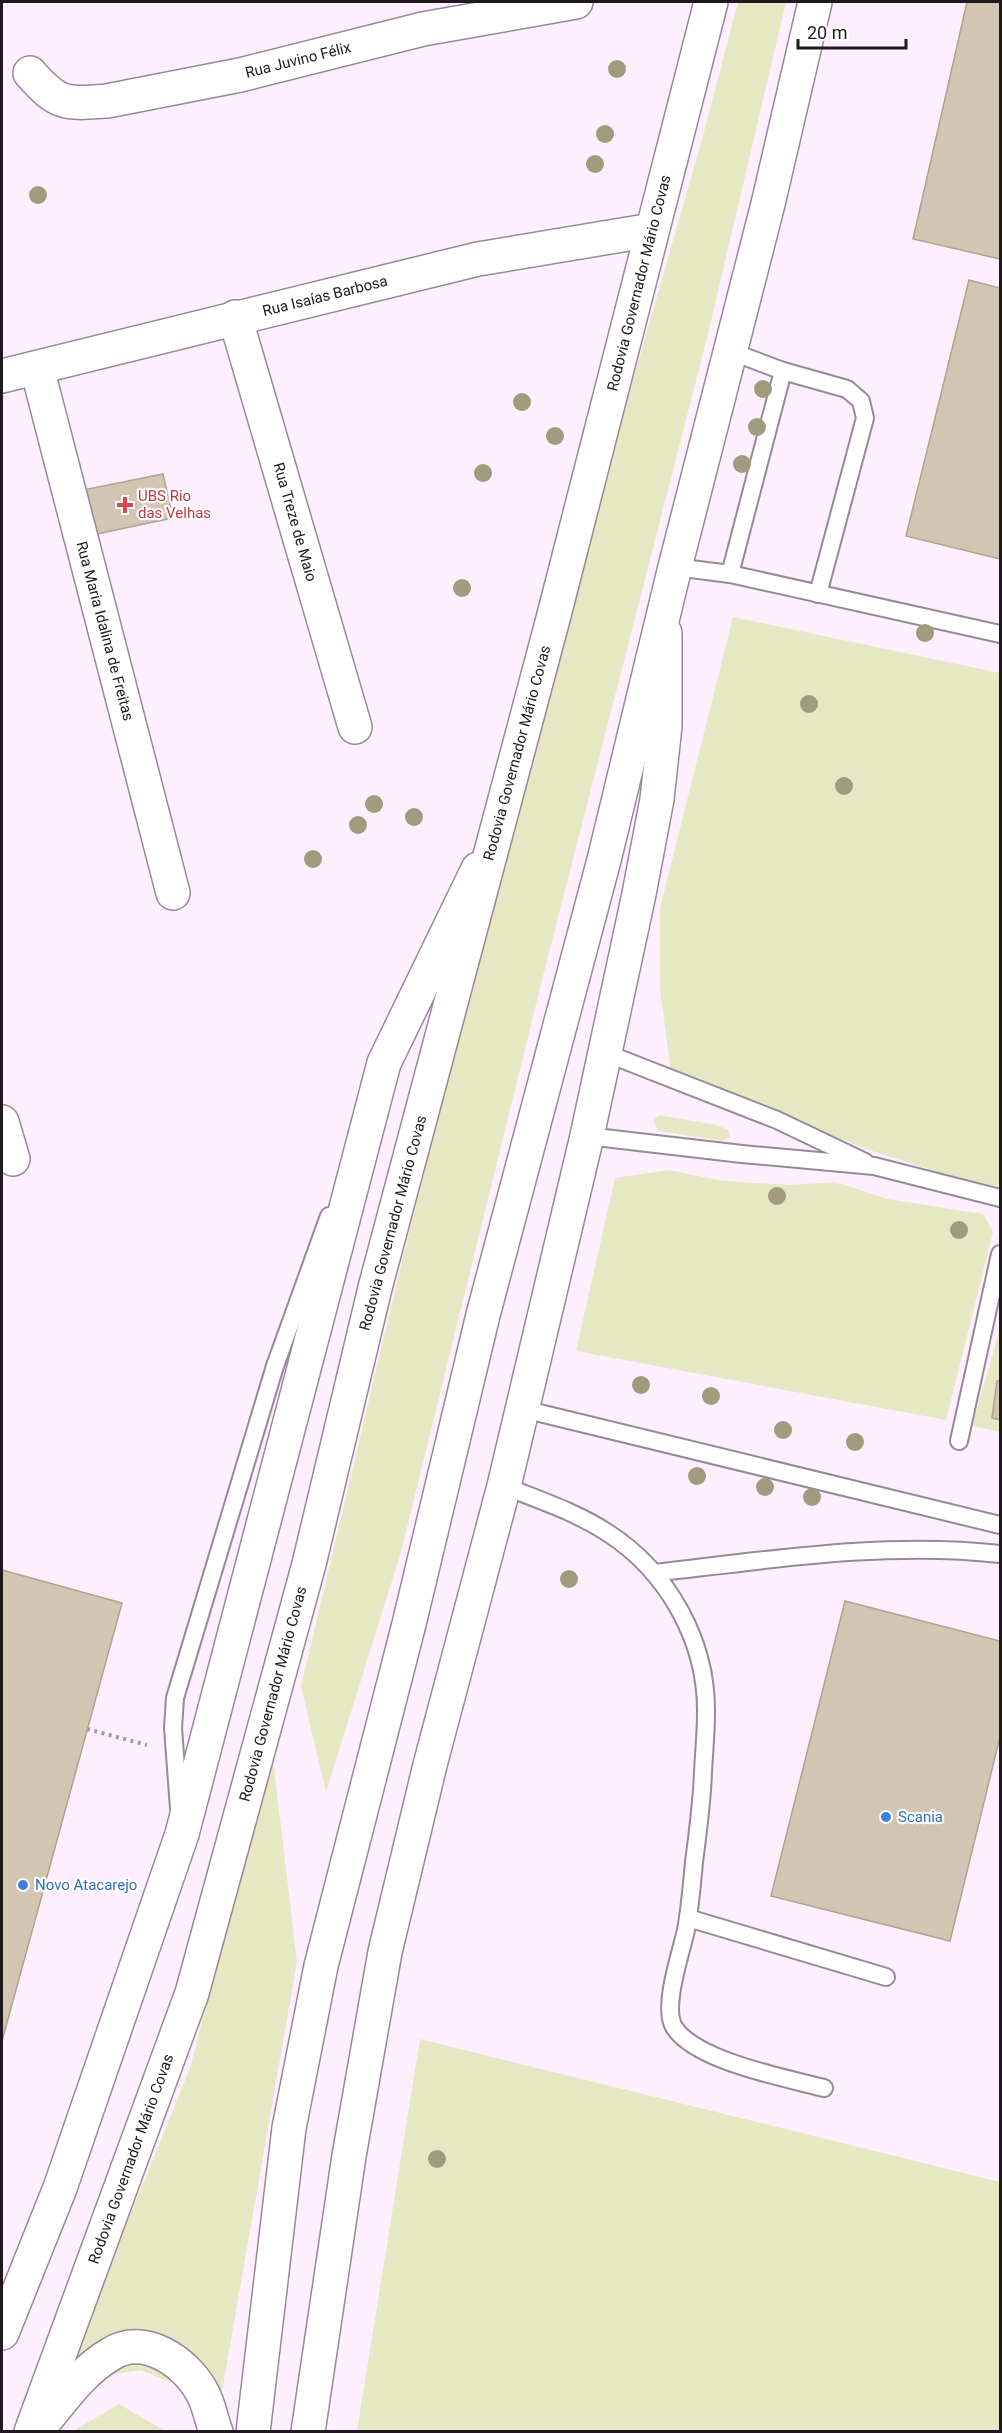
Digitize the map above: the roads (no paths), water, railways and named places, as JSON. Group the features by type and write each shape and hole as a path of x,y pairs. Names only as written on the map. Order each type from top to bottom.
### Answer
{"main road":[{"name":"Rua Juvino Félix","path":"30,73 47,92 59,100 85,103 240,75 423,29 576,2"},
{"name":"Rodovia Governador Mário Covas","path":"32,2432 192,1994 309,1564 375,1288 497,832 711,2"},
{"path":"253,2432 289,2128 321,1966 409,1624 483,1315 604,860 815,2"},
{"name":"Rua Isaías Barbosa","path":"2,376 478,259 652,230"},
{"name":"Rua Treze de Maio","path":"235,317 355,727"},
{"name":"Rua Maria Idalina de Freitas","path":"37,368 173,893"},
{"path":"309,2432 349,2156 385,1952 430,1765 504,1486 587,1136 603,1052 639,894 657,799 665,726 665,609"},
{"path":"3,2323 60,2188 182,1834 384,1063 497,832"},
{"path":"2,1122 13,1159"},
{"path":"36,2432 76,2384 97,2364 115,2351 132,2346 160,2353 178,2363 192,2376 204,2394 216,2432"}],"lane":[{"path":"730,351 783,371 847,389 861,401 865,417 818,594"},
{"path":"730,574 783,371"},
{"path":"675,567 730,574 1000,634"},
{"path":"603,1052 777,1120 874,1166"},
{"path":"182,1834 173,1728 175,1698 275,1366 384,1063"},
{"path":"587,1136 874,1166 1000,1198"},
{"path":"959,1442 1000,1254"},
{"path":"522,1409 1000,1525"},
{"path":"504,1486 572,1513 608,1533 654,1573 676,1605 693,1637 700,1662 706,1711 702,1790 688,1918 670,2000 669,2017 679,2034 711,2055 824,2088"},
{"path":"654,1573 826,1554 887,1550 974,1551 1000,1554"},
{"path":"688,1918 886,1977"}],"place":[{"name":"UBS Rio das Velhas","path":"125,505"},
{"name":"Scania","path":"886,1817"},
{"name":"Novo Atacarejo","path":"23,1885"}]}
